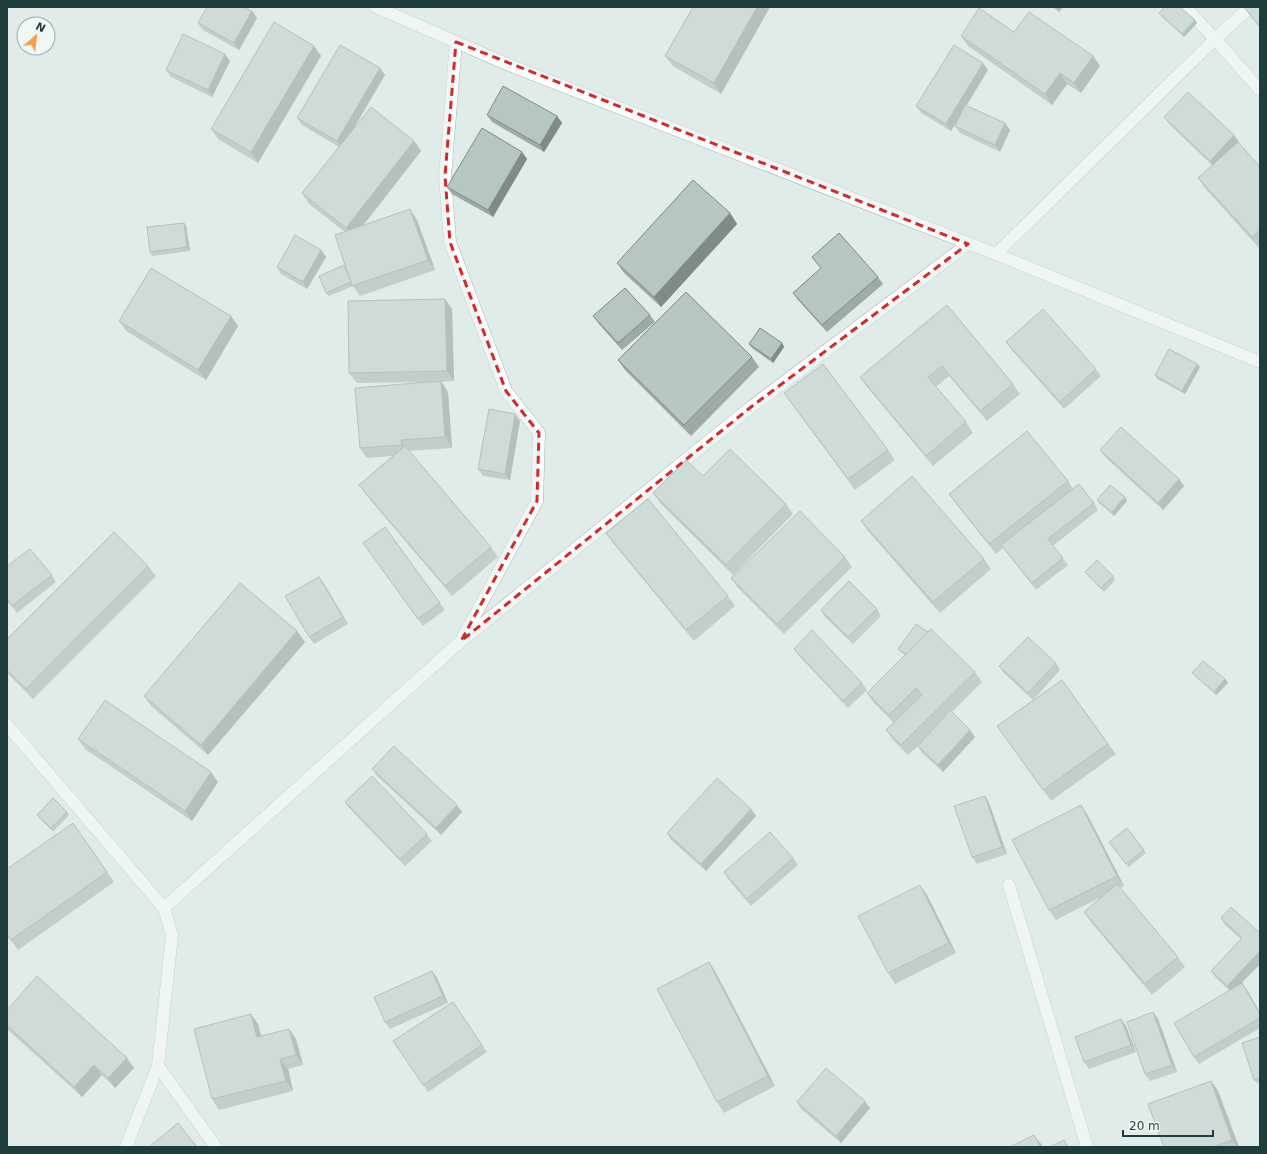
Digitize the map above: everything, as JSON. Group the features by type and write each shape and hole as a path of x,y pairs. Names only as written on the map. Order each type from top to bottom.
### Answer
{"street":[{"path":"376,7 510,66 996,254 1260,362"},
{"path":"1185,7 1260,90"},
{"path":"996,254 1215,39 1250,7"},
{"path":"456,42 445,176 450,242 506,391 539,433 537,501 461,641"},
{"path":"164,908 461,641 752,407 968,244"},
{"path":"7,725 164,908 172,935 158,1066 126,1147"},
{"path":"1009,885 1087,1147"},
{"path":"158,1066 216,1147"}],"highlighted area":[{"path":"456,42 968,244 751,407 461,641 537,501 539,433 506,391 450,242 445,176"}],"building":[{"path":"207,7 244,7 252,11 234,43 198,23"},
{"path":"693,7 757,7 714,83 665,56"},
{"path":"1165,7 1180,7 1195,20 1182,34 1159,13"},
{"path":"1244,7 1260,7 1260,27"},
{"path":"979,8 1014,32 1029,12 1093,56 1074,83 1060,73 1045,94 961,36"},
{"path":"274,22 314,46 251,152 211,129"},
{"path":"183,34 225,54 208,90 166,70"},
{"path":"340,45 380,68 337,141 297,118"},
{"path":"954,45 983,63 946,124 916,106"},
{"path":"503,86 557,116 540,145 487,115"},
{"path":"1188,92 1234,135 1210,161 1164,117"},
{"path":"965,105 1005,123 995,145 955,126"},
{"path":"371,107 414,141 346,228 302,193"},
{"path":"482,128 522,152 488,210 447,187"},
{"path":"1238,142 1260,167 1260,230 1252,237 1198,178"},
{"path":"693,180 730,213 654,297 617,263"},
{"path":"410,209 428,260 352,286 335,235"},
{"path":"184,223 187,247 150,252 147,227"},
{"path":"839,233 878,277 822,325 793,293 821,268 812,257"},
{"path":"295,235 321,250 303,282 277,267"},
{"path":"344,265 351,282 326,293 319,276"},
{"path":"151,268 231,316 198,370 119,321"},
{"path":"625,288 650,315 618,343 593,316"},
{"path":"686,292 752,357 684,425 618,360"},
{"path":"445,299 447,371 349,373 348,301"},
{"path":"947,305 1013,384 980,411 942,366 928,377 966,422 926,456 860,377"},
{"path":"1043,309 1096,369 1060,402 1006,342"},
{"path":"760,328 782,343 771,359 749,344"},
{"path":"1169,349 1197,364 1182,391 1155,375"},
{"path":"823,364 888,450 848,479 784,393"},
{"path":"441,381 445,437 401,440 402,445 360,448 355,388"},
{"path":"489,409 515,414 505,474 478,469"},
{"path":"1121,427 1179,479 1158,503 1100,450"},
{"path":"1027,431 1068,481 989,544 949,494"},
{"path":"405,446 491,547 445,586 359,485"},
{"path":"730,449 786,504 726,565 653,493 686,460 703,476"},
{"path":"912,476 984,559 933,602 861,521"},
{"path":"1079,484 1094,503 1048,539 1063,558 1032,583 1001,545"},
{"path":"1110,485 1125,497 1112,512 1097,500"},
{"path":"648,499 728,596 686,630 606,533"},
{"path":"800,511 845,557 777,624 731,578"},
{"path":"385,527 440,603 418,619 363,543"},
{"path":"114,532 148,566 26,689 7,670 7,639"},
{"path":"30,549 52,575 12,606 7,599 7,566"},
{"path":"1097,560 1113,576 1101,588 1085,572"},
{"path":"319,577 343,617 309,637 285,596"},
{"path":"849,581 877,609 848,637 821,610"},
{"path":"240,583 297,631 201,745 144,696"},
{"path":"916,624 928,632 906,654 898,649"},
{"path":"931,629 975,672 901,745 886,730 922,695 916,688 889,715 867,693"},
{"path":"812,630 862,683 843,701 794,649"},
{"path":"1028,637 1056,663 1028,693 999,666"},
{"path":"1203,661 1225,679 1214,692 1192,673"},
{"path":"1062,680 1108,744 1043,790 997,726"},
{"path":"105,700 211,772 185,811 78,739"},
{"path":"950,710 970,730 938,765 918,746"},
{"path":"394,746 457,805 436,828 372,769"},
{"path":"372,776 427,834 400,859 345,802"},
{"path":"717,778 751,809 701,864 667,833"},
{"path":"985,796 1002,847 972,857 954,806"},
{"path":"53,798 67,812 51,828 37,815"},
{"path":"1081,805 1117,876 1049,910 1012,840"},
{"path":"73,823 107,872 11,940 7,935 7,869"},
{"path":"1127,828 1144,850 1126,864 1109,842"},
{"path":"770,832 793,858 747,899 724,872"},
{"path":"1117,884 1178,957 1145,984 1084,912"},
{"path":"920,885 949,943 888,973 858,916"},
{"path":"1231,907 1260,933 1260,951 1227,986 1211,971 1242,938 1221,918"},
{"path":"709,962 768,1076 717,1102 657,989"},
{"path":"432,971 443,996 385,1022 374,997"},
{"path":"37,976 127,1058 108,1078 94,1065 74,1087 7,1025 7,1010"},
{"path":"1242,983 1260,1014 1260,1018 1194,1057 1174,1023"},
{"path":"453,1002 482,1045 423,1085 393,1041"},
{"path":"1153,1012 1172,1065 1145,1074 1127,1022"},
{"path":"251,1014 257,1037 289,1029 296,1055 280,1059 286,1081 212,1099 194,1029"},
{"path":"1121,1019 1131,1045 1084,1062 1075,1037"},
{"path":"1260,1037 1260,1078 1254,1080 1242,1043"},
{"path":"826,1068 865,1101 836,1136 797,1102"},
{"path":"1211,1081 1232,1140 1213,1147 1164,1147 1148,1104"},
{"path":"178,1123 197,1147 149,1147"},
{"path":"1034,1135 1040,1147 1010,1147"},
{"path":"1064,1140 1068,1147 1050,1147"}]}
